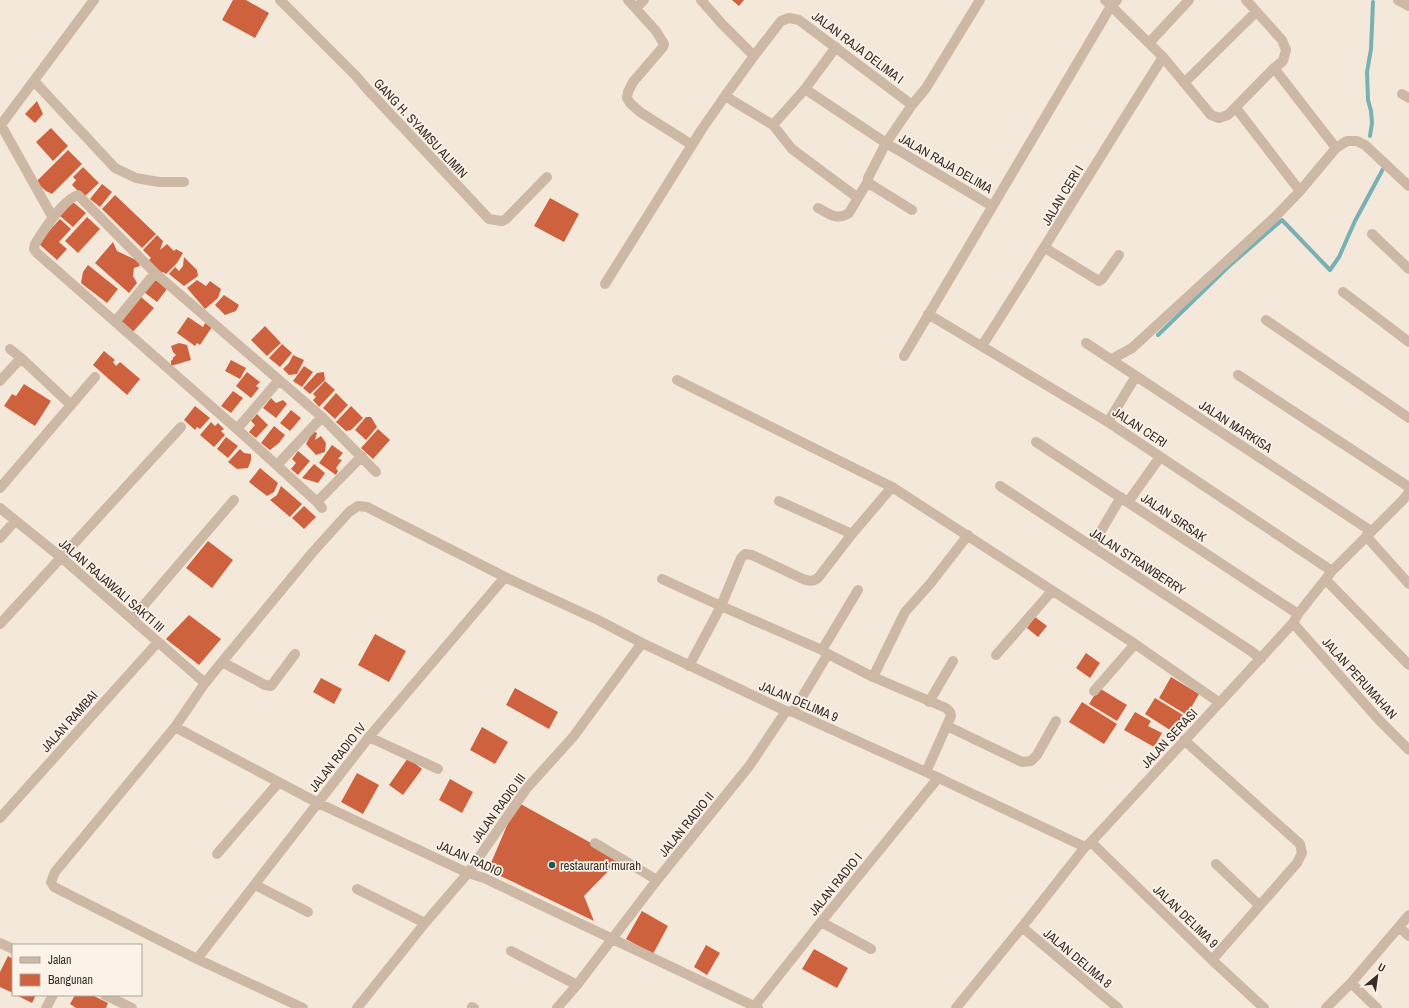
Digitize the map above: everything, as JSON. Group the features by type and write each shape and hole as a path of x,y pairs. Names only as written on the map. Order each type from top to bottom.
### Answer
{"street":[{"path":"53,218 0,126 94,0"},
{"name":"GANG H. SYAMSU ALIMIN","path":"280,0 356,76 367,90 488,218 502,221 506,219 547,177"},
{"path":"628,0 661,38 664,44 633,82 627,98 630,103 640,112 692,145"},
{"path":"636,8 644,0"},
{"path":"701,0 722,24 754,56"},
{"path":"818,208 837,218 841,218 849,213 868,181 868,178 886,143 912,105 926,88 980,0"},
{"path":"1150,43 1189,0"},
{"path":"904,356 992,206 1069,80 1111,2 1163,57 1211,115 1219,118 1228,115 1236,108 1283,60 1286,50 1282,40 1246,0"},
{"path":"1398,0 1409,6"},
{"path":"1184,83 1256,12"},
{"name":"JALAN RAJA DELIMA I","path":"605,284 692,145 754,56 782,21 789,18 799,20 912,105"},
{"path":"773,125 805,89 836,47"},
{"name":"JALAN CERI I","path":"982,346 1045,248 1163,57"},
{"path":"1274,68 1336,148"},
{"path":"34,81 115,168 136,178 159,182 184,182"},
{"name":"JALAN RAJA DELIMA","path":"805,89 886,143 992,206"},
{"path":"725,96 773,125 792,149 858,198"},
{"path":"1236,108 1300,191"},
{"path":"1112,359 1132,348 1274,217 1300,191 1336,148 1347,141 1357,141 1365,145 1409,186"},
{"path":"868,181 870,184 912,210"},
{"path":"362,456 320,505 278,465 34,249 35,244 53,218 73,197 78,195 155,273 322,417 362,456 376,472"},
{"path":"1372,234 1409,269"},
{"path":"1045,248 1099,281 1102,279 1118,255"},
{"path":"115,322 155,273"},
{"path":"1343,292 1409,342"},
{"name":"JALAN CERI","path":"928,314 1108,422 1332,571"},
{"path":"1266,320 1409,418"},
{"name":"JALAN MARKISA","path":"1086,343 1112,359 1369,534 1409,584"},
{"path":"10,349 71,405"},
{"path":"0,381 21,358"},
{"path":"1238,375 1409,487"},
{"path":"1108,422 1136,376"},
{"path":"0,488 95,377"},
{"path":"237,429 279,380"},
{"path":"677,380 892,487 1135,644 1220,703"},
{"path":"278,465 322,417"},
{"path":"0,624 181,427"},
{"name":"JALAN SIRSAK","path":"1036,442 1124,500 1295,619"},
{"path":"1092,546 1124,500 1160,456"},
{"name":"JALAN STRAWBERRY","path":"1000,486 1261,659"},
{"path":"689,666 721,606 741,558 745,554 752,555 810,582 814,581 892,487"},
{"name":"JALAN SERASI","path":"956,1008 1088,844 1261,659 1295,619 1332,571 1407,499"},
{"path":"132,619 234,500"},
{"path":"779,501 852,534"},
{"name":"JALAN DELIMA 9","path":"222,662 312,553 349,512 358,506 367,507 505,577 598,620 689,666 1088,844 1264,1008"},
{"name":"JALAN RAJAWALI SAKTI III","path":"0,508 15,522 62,558 205,684"},
{"path":"0,538 15,522"},
{"path":"873,677 905,612 930,584 968,535"},
{"name":"JALAN RADIO IV","path":"197,959 369,738 505,577"},
{"path":"662,579 825,652 873,677 946,708 950,712 951,716 926,772"},
{"path":"1326,580 1409,665"},
{"name":"JALAN RADIO II","path":"556,1008 576,985 657,880 750,765 790,711 825,652 858,590"},
{"path":"996,655 1052,591"},
{"name":"JALAN PERUMAHAN","path":"1295,619 1379,720 1409,750"},
{"name":"JALAN RAMBAI","path":"0,818 158,642"},
{"name":"JALAN RADIO III","path":"358,1008 425,923 468,873 526,788 573,737 642,643"},
{"path":"1094,691 1135,644"},
{"path":"295,654 271,686 265,685 222,662 175,726 55,872 51,882 54,887 197,959 303,1008"},
{"path":"929,702 953,661"},
{"path":"947,726 1022,762 1031,761 1037,755 1056,722"},
{"name":"JALAN RADIO","path":"175,726 318,803 468,873 484,878 755,1007"},
{"path":"369,738 438,770"},
{"path":"1184,740 1300,844 1302,853 1297,863 1258,905 1212,960"},
{"name":"JALAN RADIO I","path":"755,1007 821,922 938,778"},
{"path":"217,854 279,782"},
{"path":"595,843 657,880"},
{"path":"1216,864 1258,905"},
{"path":"255,885 308,912"},
{"path":"357,889 425,923"},
{"path":"1326,1008 1351,983 1409,915"},
{"path":"821,922 871,949"},
{"name":"JALAN DELIMA 8","path":"1022,927 1118,1008"},
{"path":"1399,927 1409,936"},
{"path":"0,943 12,949"},
{"path":"511,951 576,985"},
{"path":"1351,983 1377,1008"},
{"path":"46,1008 52,996"},
{"path":"107,996 132,1008"}],"building":[{"path":"233,0 246,0 269,13 255,38 222,20"},
{"path":"732,0 744,0 739,6"},
{"path":"37,101 43,114 35,123 25,114"},
{"path":"51,128 68,146 53,161 36,142"},
{"path":"68,150 82,164 52,194 36,182"},
{"path":"83,167 99,183 84,197 72,185 76,180 73,177"},
{"path":"102,184 112,192 100,207 90,199"},
{"path":"115,195 156,234 142,248 102,209"},
{"path":"550,198 579,214 564,242 534,226"},
{"path":"73,202 86,213 73,227 60,216"},
{"path":"87,217 100,229 78,253 65,241"},
{"path":"60,219 71,229 59,242 67,249 57,260 38,243"},
{"path":"157,235 163,241 160,250 167,244 174,251 176,249 183,253 177,263 166,274 163,272 161,274 148,261 151,258 143,250"},
{"path":"113,242 117,251 138,261 140,266 134,268 133,276 137,283 129,293 95,263"},
{"path":"184,257 197,270 198,276 184,286 169,274 175,267 179,271 183,266"},
{"path":"88,265 118,289 107,303 81,283 83,272"},
{"path":"154,278 167,289 157,302 144,292"},
{"path":"197,280 206,286 210,281 221,289 218,298 205,309 187,288"},
{"path":"224,295 239,305 236,311 225,315 215,305"},
{"path":"141,297 154,308 132,333 119,322"},
{"path":"188,317 203,327 205,323 212,327 200,345 197,343 195,346 177,333"},
{"path":"265,326 281,343 267,356 251,340"},
{"path":"179,343 187,345 191,360 171,366 171,361 176,355 171,346"},
{"path":"282,344 292,353 280,367 269,358"},
{"path":"104,351 115,360 113,362 116,366 120,362 140,379 127,395 93,365"},
{"path":"293,355 304,360 297,374 289,375 283,369 289,363"},
{"path":"231,360 246,368 240,379 225,371"},
{"path":"304,366 313,372 302,387 293,381"},
{"path":"247,372 260,382 256,386 259,388 251,398 236,386"},
{"path":"324,372 325,380 310,394 303,388 317,373"},
{"path":"325,381 335,390 319,407 313,400 316,397 313,394"},
{"path":"24,384 51,401 35,426 4,406 12,394 16,396"},
{"path":"233,391 243,398 231,413 221,406"},
{"path":"336,393 348,405 335,419 323,408"},
{"path":"271,398 276,403 283,400 287,404 276,418 263,408"},
{"path":"195,406 210,418 200,429 197,427 195,430 184,420"},
{"path":"351,406 363,418 351,430 346,431 336,422"},
{"path":"291,410 301,418 290,431 280,423"},
{"path":"257,414 268,425 256,438 249,432 255,425 251,421"},
{"path":"366,417 371,417 377,427 366,440 355,430"},
{"path":"211,422 215,426 218,423 224,429 221,431 225,435 214,447 200,435"},
{"path":"274,426 285,435 279,443 270,450 261,443"},
{"path":"378,429 390,440 373,459 361,448"},
{"path":"313,431 317,433 315,440 321,436 326,443 325,452 316,455 306,444"},
{"path":"226,437 238,446 228,458 217,449"},
{"path":"332,445 343,453 338,459 342,460 336,468 338,471 336,475 319,463"},
{"path":"240,449 244,453 251,454 251,460 248,468 237,469 228,462"},
{"path":"298,451 310,461 298,475 291,469 296,463 292,459"},
{"path":"314,464 325,473 318,483 302,478"},
{"path":"260,468 278,483 274,492 267,496 249,482"},
{"path":"281,486 302,504 290,517 270,500 277,495"},
{"path":"304,506 316,517 304,529 292,518"},
{"path":"208,541 233,560 212,588 186,568"},
{"path":"189,615 221,639 199,665 166,639"},
{"path":"1035,617 1047,626 1038,637 1027,628"},
{"path":"375,634 406,651 389,682 358,665"},
{"path":"1086,653 1100,663 1090,678 1076,668"},
{"path":"1171,677 1199,694 1187,715 1159,698"},
{"path":"321,678 342,689 334,704 313,692"},
{"path":"515,688 558,712 549,729 506,705"},
{"path":"1099,688 1127,705 1117,721 1089,704"},
{"path":"1155,698 1183,715 1173,732 1145,714"},
{"path":"1082,702 1117,724 1104,744 1069,722"},
{"path":"1135,712 1151,721 1148,726 1162,733 1154,747 1124,730"},
{"path":"482,727 508,742 495,764 470,750"},
{"path":"408,758 422,769 403,795 389,785"},
{"path":"357,773 379,785 363,814 341,802"},
{"path":"450,779 473,792 462,813 439,800"},
{"name":"restaurant murah","path":"517,802 620,859 584,896 594,921 488,870"},
{"path":"642,911 668,926 653,954 626,939"},
{"path":"706,945 720,953 707,975 694,967"},
{"path":"814,949 848,968 837,988 802,969"},
{"path":"8,956 12,958 12,993 0,987 0,972"},
{"path":"18,996 36,996 32,1003"},
{"path":"74,996 94,996 108,1003 106,1008 76,1008 70,1004"}],"waterway":[{"path":"1370,136 1372,123 1368,100 1367,72 1371,49 1373,2"},
{"path":"1158,335 1228,267 1282,220 1330,270 1339,257 1355,221 1383,169"}],"place":[{"name":"restaurant murah","path":"552,865"}]}
